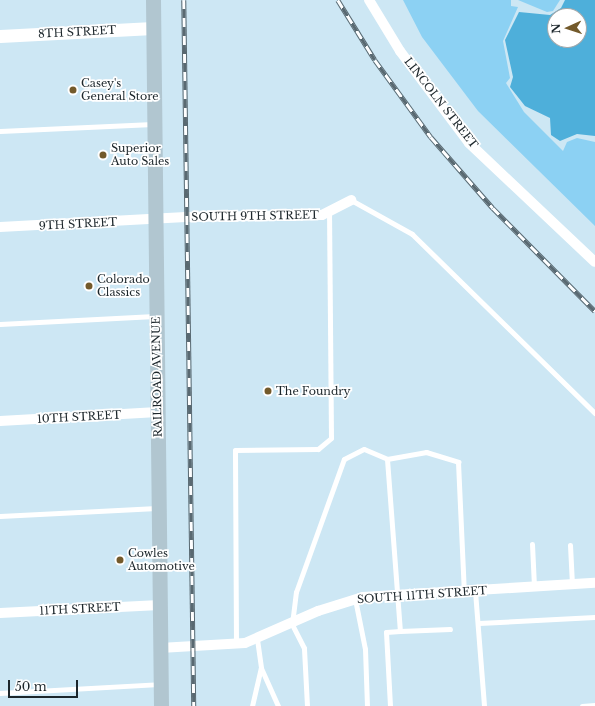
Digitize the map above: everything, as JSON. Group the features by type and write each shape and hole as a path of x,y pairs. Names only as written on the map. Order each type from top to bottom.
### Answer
{"main road":[{"name":"RAILROAD AVENUE","path":"153,0 161,706"}],"street":[{"name":"LINCOLN STREET","path":"370,0 400,51 469,143 595,262"},
{"name":"8TH STREET","path":"0,36 153,28"},
{"name":"SOUTH 9TH STREET","path":"156,220 329,213 351,200"},
{"name":"9TH STREET","path":"0,227 156,220"},
{"name":"10TH STREET","path":"0,421 158,412"},
{"name":"SOUTH 11TH STREET","path":"160,648 236,644 256,639 355,599 396,595 572,586 595,583"},
{"name":"11TH STREET","path":"0,613 160,605"}],"lane":[{"path":"0,131 154,124"},
{"path":"351,200 412,234 595,413"},
{"path":"236,644 235,450 318,449 331,438 329,213"},
{"path":"0,324 157,316"},
{"path":"307,706 304,648 292,624 296,592 344,459 364,449 386,459 426,452 458,462 464,592"},
{"path":"386,459 400,632"},
{"path":"0,516 159,508"},
{"path":"532,544 534,588"},
{"path":"570,546 572,586"},
{"path":"475,591 479,623 484,706"},
{"path":"355,599 365,649 367,706"},
{"path":"479,623 595,617"},
{"path":"390,706 386,632 450,629"},
{"path":"256,639 261,668 278,706"},
{"path":"252,706 261,668"},
{"path":"0,693 161,684"},
{"path":"582,706 595,705"}],"shaded area":[{"path":"403,0 511,0 511,6 518,7 503,41 510,78 506,83 524,112 563,151 567,142 577,138 595,142 595,226 478,111 422,37"},
{"path":"518,0 560,0 555,8 547,8 547,12"},
{"path":"565,0 595,0 595,136 577,134 560,141 551,135 550,118 525,106 510,87 513,77 505,40 519,12 547,15 547,48 587,48 587,8 561,8"}],"railway":[{"path":"184,0 194,706"},
{"path":"338,0 375,60 431,137 493,208 595,311"}],"place":[{"name":"Casey's General Store","path":"73,90"},
{"name":"Superior Auto Sales","path":"103,155"},
{"name":"Colorado Classics","path":"89,286"},
{"name":"The Foundry","path":"268,391"},
{"name":"Cowles Automotive","path":"120,560"}]}
